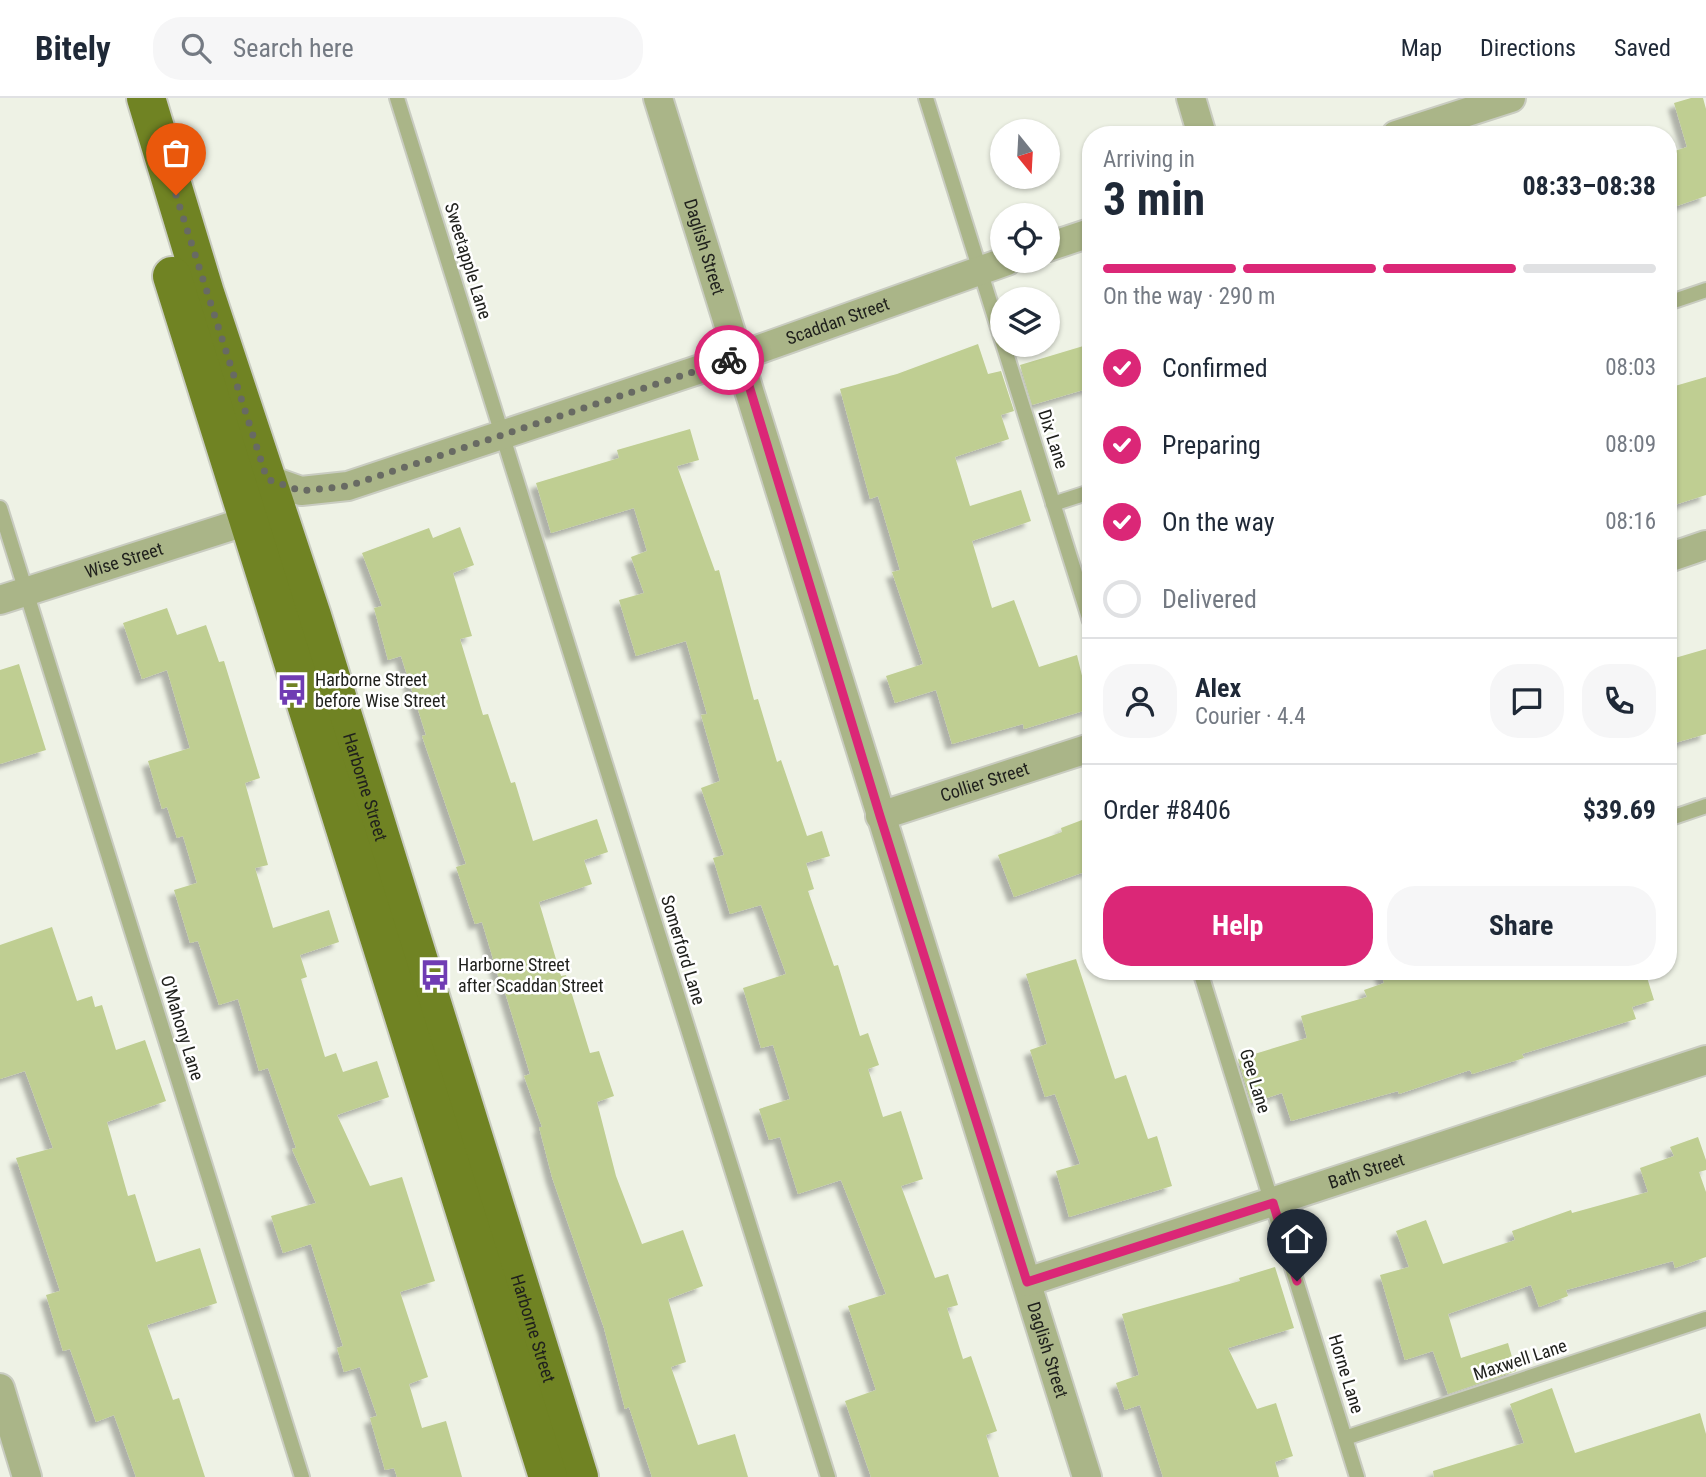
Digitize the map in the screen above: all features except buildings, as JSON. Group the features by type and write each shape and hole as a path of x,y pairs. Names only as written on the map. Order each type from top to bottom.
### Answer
{"main road":[{"name":"Harborne Street","path":"119,98 248,521 548,1477"},
{"name":"Harborne Street","path":"146,98 205,293 267,479 579,1477"}],"street":[{"name":"Daglish Street","path":"658,98 1087,1477"},
{"path":"1191,98 1199,126"},
{"path":"1415,126 1454,107 1511,98"},
{"path":"1060,243 1082,236"},
{"name":"Scaddan Street","path":"267,479 301,491 348,486 740,356 990,266"},
{"name":"Wise Street","path":"13,596 248,521"},
{"path":"1677,555 1706,545"},
{"name":"Collier Street","path":"880,816 1082,751"},
{"name":"Bath Street","path":"1027,1282 1706,1060"},
{"path":"0,1388 27,1477"}],"lane":[{"name":"Sweetapple Lane","path":"397,98 502,435"},
{"name":"Dix Lane","path":"926,98 1082,596"},
{"path":"1677,300 1706,290"},
{"name":"Somerford Lane","path":"502,435 828,1477"},
{"path":"1053,504 1082,495"},
{"name":"O'Mahony Lane","path":"0,508 13,596 302,1477"},
{"path":"1677,816 1706,806"},
{"name":"Gee Lane","path":"1203,980 1273,1203"},
{"name":"Horne Lane","path":"1273,1203 1357,1477"},
{"name":"Maxwell Lane","path":"1345,1438 1706,1319"}],"way so far":[{"path":"176,195 205,293 267,479 301,491 348,486 729,360"}],"place":[{"name":"Harborne Street before Wise Street","path":"292,690"},
{"name":"Harborne Street after Scaddan Street","path":"435,975"}],"route":[{"path":"729,360 740,356 880,816 1027,1282 1273,1203 1297,1281"}]}
